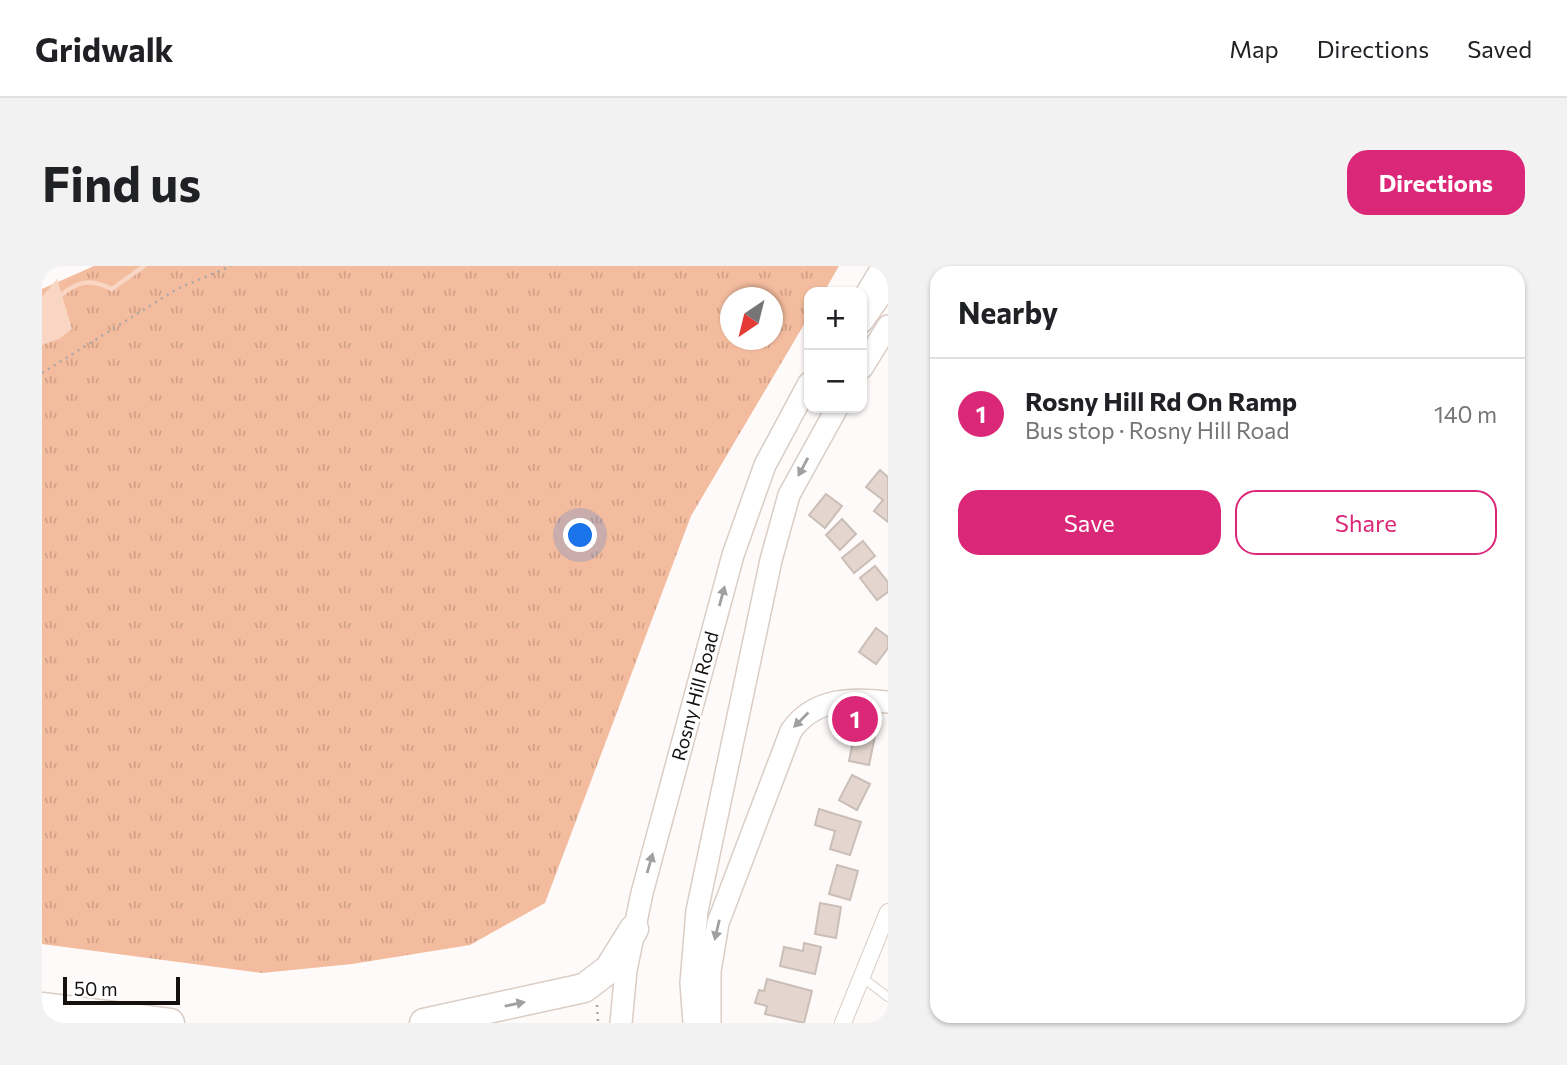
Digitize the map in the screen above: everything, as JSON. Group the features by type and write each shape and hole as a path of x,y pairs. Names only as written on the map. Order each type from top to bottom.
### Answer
{"highway":[{"path":"424,1023 584,988 609,969 634,929"},
{"path":"42,1006 170,1023"}],"main road":[{"path":"867,292 883,266"},
{"path":"867,315 888,285"},
{"path":"867,360 888,326"},
{"name":"Rosny Hill Road","path":"621,1023 634,929 697,686 749,501 804,392"},
{"path":"694,1023 691,982 697,911 771,560 789,495 834,413"},
{"path":"709,1023 710,971 718,923 791,731 807,713 828,703 857,700 888,702"}],"street":[{"path":"844,1023 888,912"}],"lane":[{"path":"863,978 888,997"}],"path":[{"path":"42,373 177,289 231,266"}],"green space":[{"path":"94,266 839,266 827,287 804,287 804,324 691,516 545,903 470,945 352,964 262,973 42,944 42,289"}],"shaded area":[{"path":"57,279 72,329 59,339 42,345 42,297"}],"building":[{"path":"880,470 888,477 888,522 874,511 883,500 866,487"},
{"path":"826,494 842,506 825,528 809,515"},
{"path":"842,519 856,534 840,550 826,535"},
{"path":"863,541 875,556 854,573 842,558"},
{"path":"875,566 888,582 888,592 877,600 860,578"},
{"path":"876,628 888,637 888,648 876,664 859,652"},
{"path":"856,727 876,731 869,765 849,761"},
{"path":"852,775 870,784 857,810 839,800"},
{"path":"819,809 861,822 850,855 830,849 835,831 815,825"},
{"path":"837,865 858,871 850,900 829,894"},
{"path":"820,903 841,907 836,938 815,934"},
{"path":"804,943 821,947 815,974 780,966 784,947 803,951"},
{"path":"767,979 812,991 804,1023 765,1014 767,1006 755,1003 759,990 764,991"}],"waterway":[{"path":"61,295 74,286 86,283 112,289 144,266"}],"place":[{"name":"Rosny Hill Rd On Ramp","path":"855,719"}]}
